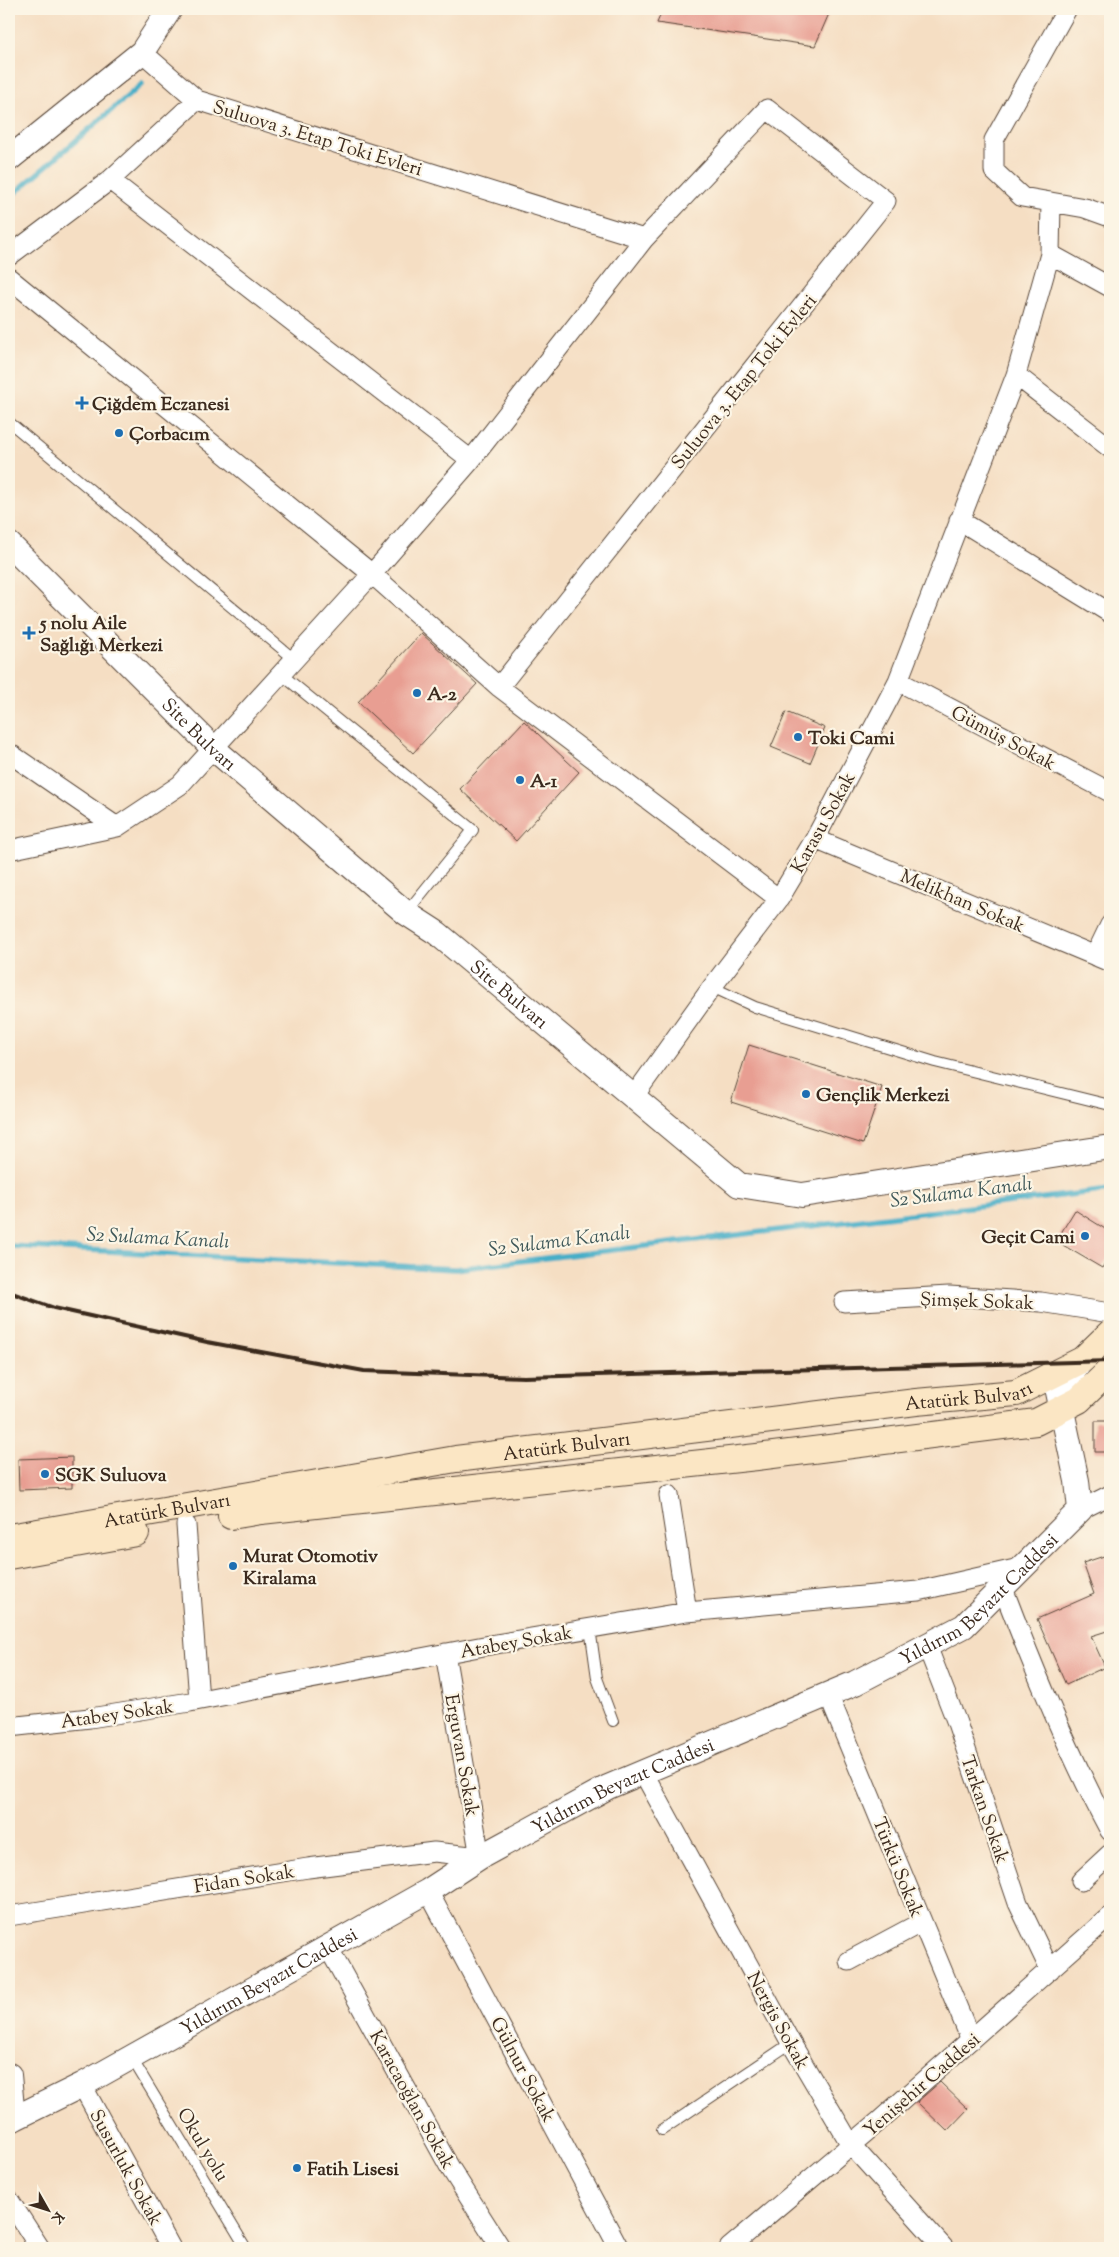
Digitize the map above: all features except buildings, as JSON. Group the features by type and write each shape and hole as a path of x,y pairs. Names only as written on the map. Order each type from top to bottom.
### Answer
{"main road":[{"name":"Atatürk Bulvarı","path":"9,1537 456,1459 916,1402 1016,1393 1082,1360 1110,1332"},
{"name":"Atatürk Bulvarı","path":"9,1556 261,1511 748,1458 1036,1422 1079,1400 1110,1370"}],"street":[{"path":"9,159 142,52 170,9"},
{"path":"1067,9 994,140 994,171 1022,197 1085,208 1110,217"},
{"path":"142,52 197,100"},
{"name":"Suluova 3. Etap Toki Evleri","path":"9,256 110,180 197,100 644,239"},
{"name":"Suluova 3. Etap Toki Evleri","path":"9,850 117,827 180,786 372,574 471,460 644,239 767,109 886,201 499,687"},
{"path":"110,180 471,460"},
{"name":"Karasu Sokak","path":"634,1096 779,898 815,839 898,681 1016,375 1050,254 1051,202"},
{"path":"1050,254 1110,286"},
{"path":"9,278 372,574 499,687 779,898"},
{"path":"1016,375 1110,448"},
{"path":"959,520 1110,613"},
{"name":"Site Bulvarı","path":"9,544 214,749 406,913 437,933 739,1185 802,1195 1110,1147"},
{"name":"Gümüş Sokak","path":"898,681 1110,792"},
{"path":"9,753 117,827"},
{"name":"Melikhan Sokak","path":"815,839 1102,959"},
{"path":"1102,959 1110,926"},
{"name":"Şimşek Sokak","path":"844,1302 949,1296 1041,1302 1110,1313"},
{"path":"1082,1360 1058,1392 1060,1409 1077,1480 1080,1510 1110,1495"},
{"path":"669,1495 687,1612"},
{"name":"Yıldırım Beyazıt Caddesi","path":"11,2120 82,2086 428,1891 480,1857 608,1787 855,1683 964,1626 1080,1510"},
{"path":"186,1524 199,1700"},
{"name":"Atabey Sokak","path":"9,1727 90,1718 199,1700 445,1653 687,1612 918,1591 1024,1567"},
{"path":"1003,1588 1028,1654 1081,1776 1110,1831"},
{"name":"Tarkan Sokak","path":"926,1646 957,1723 1018,1903 1050,1970"},
{"name":"Erguvan Sokak","path":"445,1653 480,1857"},
{"name":"Türkü Sokak","path":"828,1694 971,2040"},
{"name":"Nergis Sokak","path":"643,1772 791,2043 851,2146 944,2248"},
{"name":"Fidan Sokak","path":"9,1916 308,1868 434,1852 480,1857"},
{"path":"1081,1881 1110,1854"},
{"name":"Gülnur Sokak","path":"428,1891 619,2248"},
{"name":"Yenişehir Caddesi","path":"730,2248 851,2146 1110,1916"},
{"path":"849,1961 922,1922"},
{"name":"Karacaoğlan Sokak","path":"328,1947 449,2166 502,2248"},
{"path":"9,2075 11,2120"},
{"name":"Susurluk Sokak","path":"82,2086 171,2248"},
{"path":"9,2200 40,2248"}],"lane":[{"path":"9,422 294,659"},
{"path":"281,674 473,830 406,913"},
{"path":"712,987 755,1007 935,1062 1110,1105"},
{"path":"590,1628 597,1678 613,1721"},
{"path":"662,2130 791,2043"},
{"name":"Okul yolu","path":"131,2057 246,2248"}],"waterway":[{"path":"9,198 142,84"},
{"name":"S2 Sulama Kanalı","path":"9,1246 455,1269 1110,1190"}],"railway":[{"path":"9,1292 54,1308 207,1342 364,1371 524,1377 1110,1361"}],"place":[{"name":"Çiğdem Eczanesi","path":"82,403"},
{"name":"Çorbacım","path":"119,433"},
{"name":"5 nolu Aile Sağlığı Merkezi","path":"29,633"},
{"name":"A-2","path":"417,693"},
{"name":"Toki Cami","path":"798,737"},
{"name":"A-1","path":"520,780"},
{"name":"Gençlik Merkezi","path":"806,1094"},
{"name":"Geçit Cami","path":"1085,1236"},
{"name":"SGK Suluova","path":"45,1474"},
{"name":"Murat Otomotiv Kiralama","path":"233,1566"},
{"name":"Fatih Lisesi","path":"297,2168"}]}
